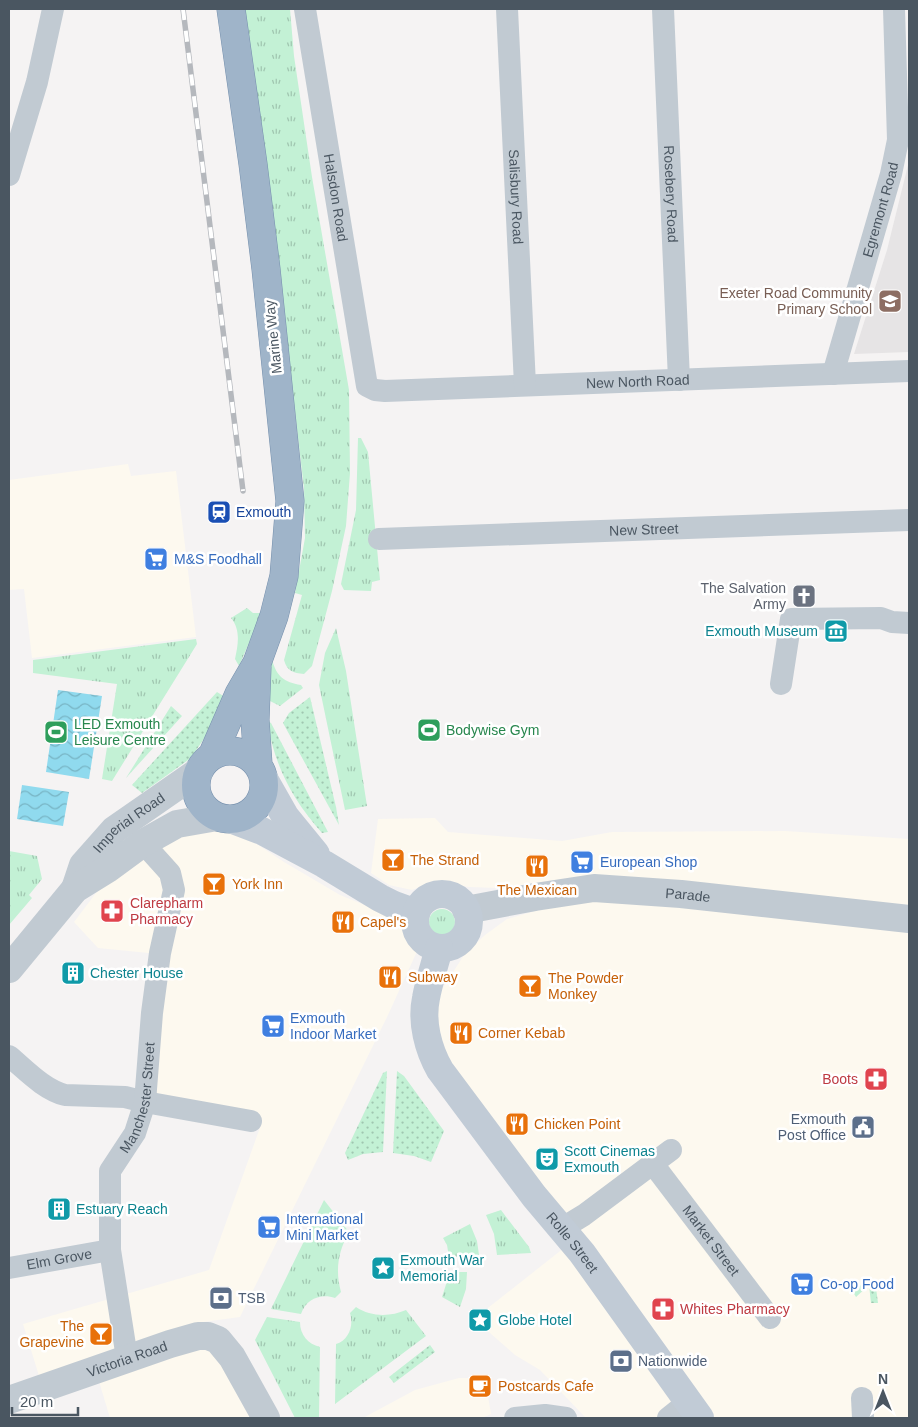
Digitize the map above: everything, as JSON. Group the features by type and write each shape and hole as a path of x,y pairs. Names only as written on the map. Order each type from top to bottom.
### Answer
{"highway":[{"name":"Marine Way","path":"205,763 239,694 257,663 274,616 284,576 290,501 265,260 231,9"},
{"name":"Marine Way","path":"257,663 255,720 261,772"},
{"path":"224,751 236,751 248,756 261,772 264,794 256,807 245,816 224,818 206,809 198,798 196,784 205,763 224,751"}],"main road":[{"path":"261,772 284,816 324,864"},
{"path":"224,818 262,831 324,864 394,905 416,913"},
{"path":"445,894 461,902 469,918 468,926 461,940 447,948 438,948 431,946 419,935 416,928 416,913 420,905 427,898 445,894"},
{"name":"Rolle Street","path":"438,948 426,999 425,1022 434,1060 534,1196 582,1253 685,1413"}],"street":[{"path":"9,174 37,82 53,9"},
{"name":"Halsdon Road","path":"305,9 367,386"},
{"name":"Salisbury Road","path":"506,9 525,385"},
{"name":"Rosebery Road","path":"663,9 679,380"},
{"name":"Egremont Road","path":"833,374 891,174 898,140 894,9"},
{"name":"New North Road","path":"367,386 374,390 385,391 909,371"},
{"name":"New Street","path":"379,539 909,520"},
{"path":"781,684 791,619 881,618 892,622 909,623"},
{"name":"Imperial Road","path":"75,889 83,865 114,830 205,763"},
{"name":"Imperial Road","path":"9,969 75,889 109,868 143,843 177,824 224,818"},
{"name":"Manchester Street","path":"127,1358 110,1250 110,1171 135,1133 145,1102 152,1013 160,953 174,890 170,873 143,843"},
{"name":"Parade","path":"466,910 594,888 681,894 909,919"},
{"path":"9,1056 49,1088 65,1095 125,1096 145,1102 250,1121"},
{"path":"561,1229 584,1215 671,1150"},
{"name":"Market Street","path":"653,1164 770,1318"},
{"name":"Elm Grove","path":"9,1268 110,1250"},
{"name":"Victoria Road","path":"9,1400 127,1358 198,1336 208,1336 218,1340 232,1357 266,1418"},
{"path":"516,1418 545,1415 566,1418"}],"shaded area":[{"name":"Exeter Road Community Primary School","path":"909,161 909,352 854,354 887,250"},
{"path":"128,464 131,476 176,471 196,637 32,658 24,589 9,590 9,480"},
{"path":"435,818 448,832 562,841 612,832 785,831 909,839 909,908 580,878 497,888 469,887 434,881 412,890 389,885 371,873 378,819"},
{"path":"226,827 243,835 340,895 399,919 419,947 388,1015 240,1317 203,1322 39,1376 23,1324 209,1270 262,1122 154,1093 169,955 98,948 74,922 96,893 118,872 170,836"},
{"path":"588,896 909,929 909,1418 715,1418 460,1081 438,1037 435,1014 439,994 464,955 485,935 507,919"},
{"path":"569,1244 693,1418 586,1418 540,1370 515,1355 474,1319"},
{"path":"198,1346 215,1348 251,1418 110,1418 98,1378"},
{"path":"459,1378 485,1378 491,1414 482,1418 363,1418 415,1390"}],"green space":[{"path":"244,9 290,9 294,56 312,177 349,390 350,473 346,526 332,591 312,666 304,674 291,671 284,660 302,595 295,593 305,538 304,488 276,252"},
{"path":"358,438 361,438 368,452 380,580 372,582 371,591 344,590 341,584 356,510"},
{"path":"247,608 253,613 262,613 239,666 235,659 238,643 237,633 231,618"},
{"path":"336,628 346,671 367,806 345,810 319,685 325,653"},
{"path":"196,639 197,644 112,781 102,779 117,684 33,673 33,660"},
{"path":"272,660 276,671 282,678 301,685 303,688 280,706 266,699 268,670"},
{"path":"217,692 225,697 205,737 191,758 142,793 132,785"},
{"path":"310,697 339,825 283,723 289,713"},
{"path":"171,706 182,716 126,778"},
{"path":"267,721 271,723 328,832 322,833 293,794 275,753"},
{"path":"9,851 37,856 42,879 29,895 32,898 9,925"},
{"path":"442,909 451,913 455,922 451,931 442,935 433,931 429,922 433,913"},
{"path":"387,1071 383,1152 363,1154 348,1160 345,1153 383,1073"},
{"path":"397,1071 404,1076 444,1131 431,1162 414,1156 393,1153"},
{"path":"324,1200 349,1232 342,1247 339,1261 338,1276 341,1292 335,1298 324,1296 310,1301 306,1304 301,1314 271,1309"},
{"path":"501,1210 529,1247 531,1253 497,1255 494,1234 486,1215"},
{"path":"470,1224 477,1241 479,1255 449,1257 447,1245 443,1238"},
{"path":"450,1272 467,1272 466,1289 460,1307 442,1297"},
{"path":"869,1278 875,1280 878,1303 871,1303 869,1285 856,1297 853,1292"},
{"path":"356,1307 368,1313 381,1315 394,1314 406,1310 426,1336 335,1404 336,1344 347,1336 351,1327 350,1313"},
{"path":"267,1317 300,1322 301,1331 306,1338 312,1344 320,1347 319,1417 295,1418 255,1340"},
{"path":"430,1345 435,1352 394,1383 389,1377"}],"water":[{"path":"58,690 102,696 89,779 46,772"},
{"path":"22,785 69,792 63,826 17,819"}],"railway":[{"path":"183,9 243,491"}],"place":[{"name":"Exeter Road Community Primary School","path":"890,301"},
{"name":"Exmouth","path":"219,512"},
{"name":"M&S Foodhall","path":"156,559"},
{"name":"The Salvation Army","path":"804,596"},
{"name":"Exmouth Museum","path":"836,631"},
{"name":"Bodywise Gym","path":"429,730"},
{"name":"LED Exmouth Leisure Centre","path":"56,732"},
{"name":"The Strand","path":"393,860"},
{"name":"European Shop","path":"582,862"},
{"name":"The Mexican","path":"537,866"},
{"name":"York Inn","path":"214,884"},
{"name":"Clarepharm Pharmacy","path":"112,911"},
{"name":"Capel's","path":"343,922"},
{"name":"Chester House","path":"73,973"},
{"name":"Subway","path":"390,977"},
{"name":"The Powder Monkey","path":"530,986"},
{"name":"Exmouth Indoor Market","path":"273,1026"},
{"name":"Corner Kebab","path":"461,1033"},
{"name":"Boots","path":"876,1079"},
{"name":"Chicken Point","path":"517,1124"},
{"name":"Exmouth Post Office","path":"863,1127"},
{"name":"Scott Cinemas Exmouth","path":"547,1159"},
{"name":"Estuary Reach","path":"59,1209"},
{"name":"International Mini Market","path":"269,1227"},
{"name":"Exmouth War Memorial","path":"383,1268"},
{"name":"Co-op Food","path":"802,1284"},
{"name":"TSB","path":"221,1298"},
{"name":"Whites Pharmacy","path":"663,1309"},
{"name":"Globe Hotel","path":"480,1320"},
{"name":"The Grapevine","path":"101,1334"},
{"name":"Nationwide","path":"621,1361"},
{"name":"Postcards Cafe","path":"480,1386"}]}
